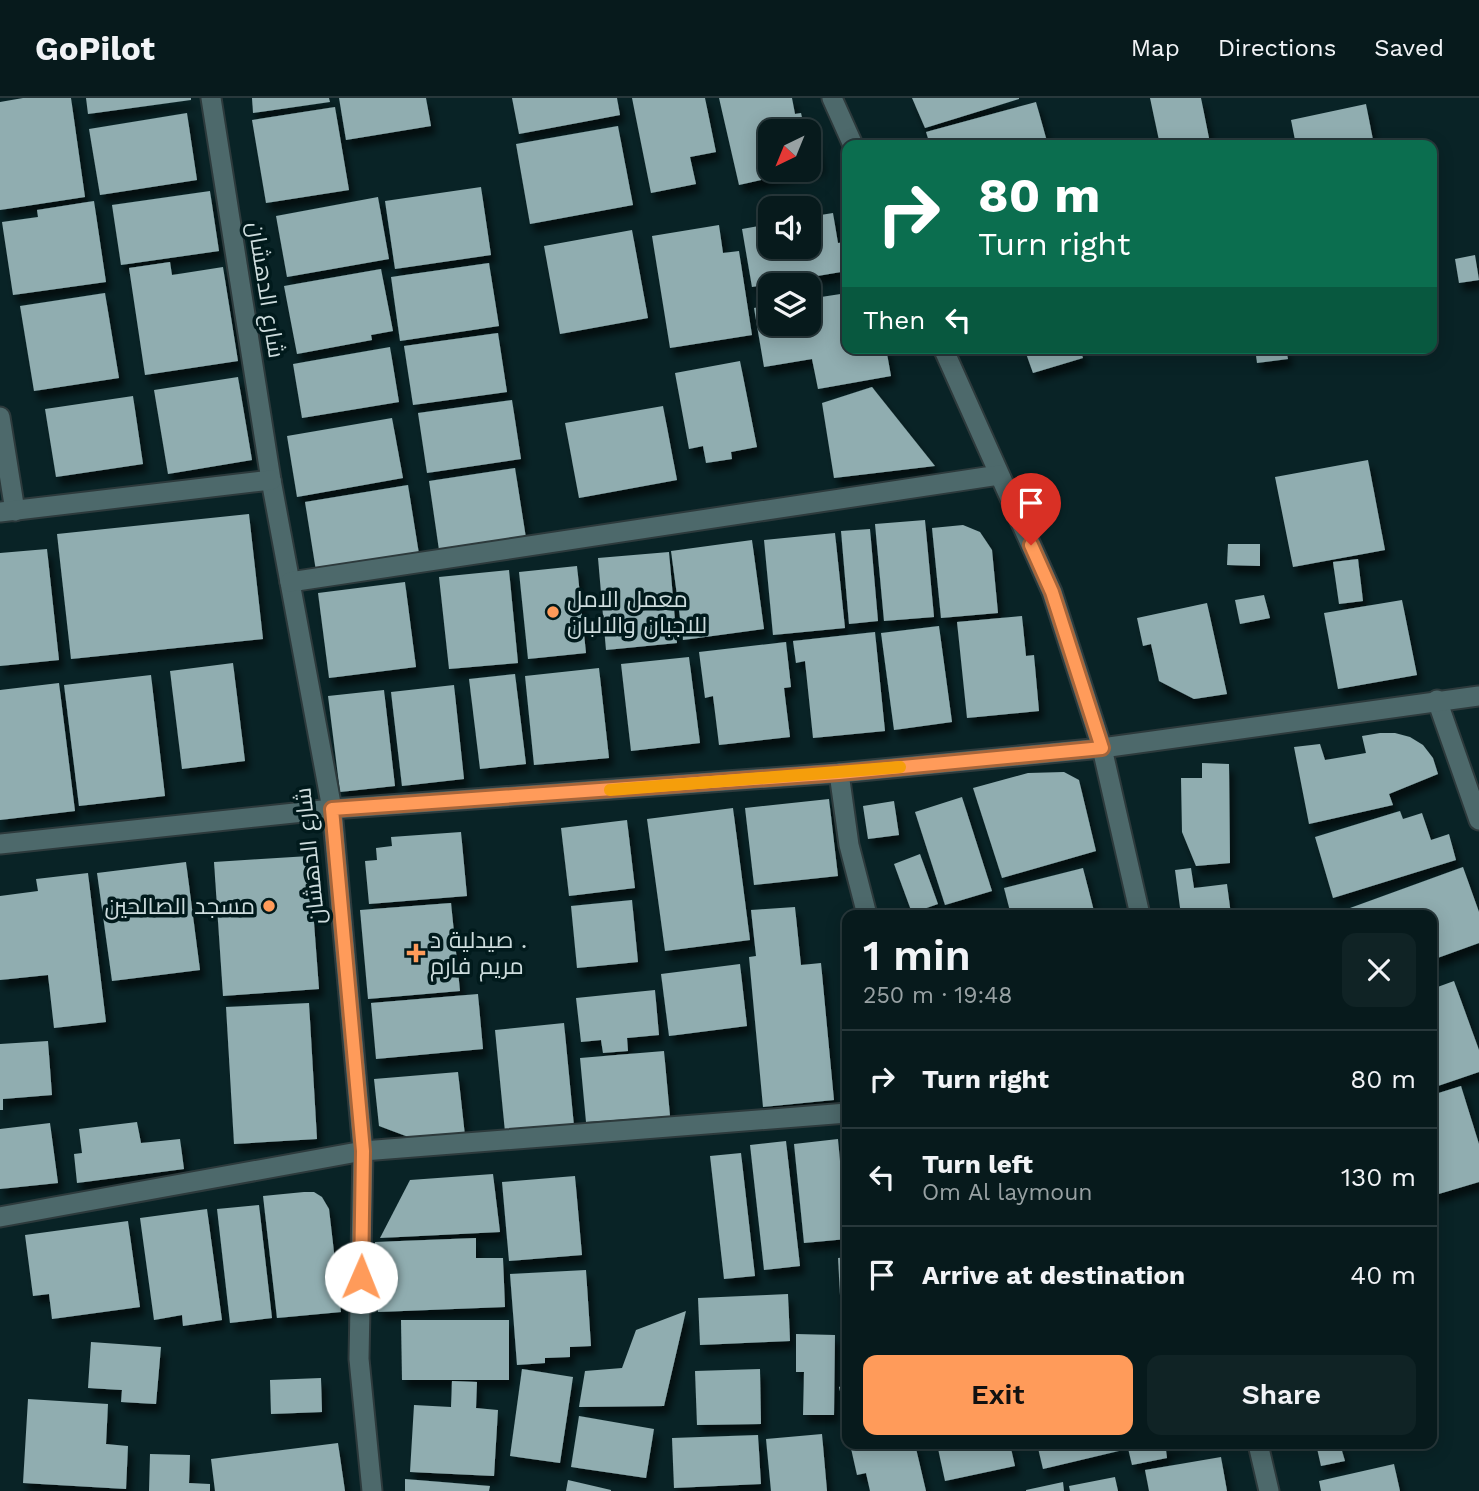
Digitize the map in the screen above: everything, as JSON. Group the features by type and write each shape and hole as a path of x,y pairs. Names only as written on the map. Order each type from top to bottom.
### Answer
{"street":[{"name":"شارع الدهشان","path":"211,98 271,480 332,809 363,1151 359,1359 372,1491"},
{"path":"832,98 851,140"},
{"path":"946,354 1052,592 1102,748 1139,910"},
{"path":"0,418 8,512 271,480"},
{"path":"290,582 999,475"},
{"path":"0,844 332,809 839,773 1102,748 1479,696"},
{"path":"1437,700 1479,820"},
{"path":"839,773 849,845 866,910"},
{"path":"0,1217 363,1151 842,1113"},
{"path":"1259,1449 1269,1491"}],"building":[{"path":"23,98 71,98 85,197 0,210 0,102"},
{"path":"86,98 191,98 191,100 88,114"},
{"path":"252,98 329,98 330,102 253,113"},
{"path":"339,98 426,98 431,126 346,140"},
{"path":"512,98 617,98 620,115 519,134"},
{"path":"632,98 705,98 716,152 690,157 696,184 651,193"},
{"path":"719,98 792,98 795,114 801,113 802,119 758,119 758,181 739,185"},
{"path":"912,98 1019,98 1019,99 925,128"},
{"path":"1150,98 1201,98 1209,138 1159,140"},
{"path":"1036,102 1047,140 928,140 926,132"},
{"path":"1366,104 1373,140 1295,140 1291,120"},
{"path":"335,107 349,190 266,203 252,120"},
{"path":"187,113 197,180 100,195 89,129"},
{"path":"618,126 633,205 530,224 516,144"},
{"path":"481,187 491,255 395,269 385,201"},
{"path":"210,191 219,251 121,265 112,205"},
{"path":"378,197 389,259 287,277 276,216"},
{"path":"94,201 106,282 13,295 2,222 38,217 37,210"},
{"path":"833,213 838,243 842,243 842,272 821,275 821,273 758,273 758,286 752,287 742,229 758,226 758,259 821,259 821,215"},
{"path":"719,225 723,253 739,251 752,335 670,348 652,236"},
{"path":"632,230 648,318 560,334 544,246"},
{"path":"1475,255 1479,280 1459,283 1455,259"},
{"path":"170,262 172,275 223,267 238,361 145,375 129,268"},
{"path":"489,263 499,326 400,341 391,277"},
{"path":"381,269 393,331 371,335 372,340 297,354 284,286"},
{"path":"105,293 119,378 34,391 20,306"},
{"path":"842,294 842,354 887,354 891,376 818,389 812,359 764,367 759,336 821,336 821,297"},
{"path":"758,307 758,332 754,308"},
{"path":"498,333 507,392 413,405 404,346"},
{"path":"390,347 399,402 302,418 293,364"},
{"path":"1026,354 1082,354 1083,358 1033,373"},
{"path":"1256,354 1287,354 1288,359 1257,363"},
{"path":"740,361 757,447 731,452 732,459 706,463 703,446 689,449 675,373"},
{"path":"238,377 252,460 168,474 154,390"},
{"path":"872,387 935,466 834,478 822,403"},
{"path":"133,396 143,464 56,477 45,409"},
{"path":"512,400 521,459 427,473 418,413"},
{"path":"663,406 677,480 579,498 565,423"},
{"path":"392,418 403,478 297,497 287,436"},
{"path":"1368,460 1385,550 1293,567 1275,477"},
{"path":"515,468 526,538 439,550 429,481"},
{"path":"408,485 419,554 316,571 305,502"},
{"path":"249,514 263,639 71,659 57,534"},
{"path":"925,520 934,617 884,621 875,524"},
{"path":"963,525 980,532 992,550 998,613 941,618 932,528"},
{"path":"870,529 878,621 849,624 841,531"},
{"path":"835,533 845,628 773,635 764,540"},
{"path":"752,540 764,629 683,640 671,551"},
{"path":"1228,544 1260,544 1260,566 1227,565"},
{"path":"47,549 59,660 0,666 0,553"},
{"path":"669,552 677,643 606,650 598,558"},
{"path":"1358,559 1363,601 1339,604 1333,562"},
{"name":"معمل الامل للاجبان والالبان","path":"577,566 586,653 528,659 519,572"},
{"path":"509,570 518,663 449,669 439,577"},
{"path":"405,582 416,667 329,678 318,593"},
{"path":"1264,595 1270,618 1240,624 1235,600"},
{"path":"1402,600 1417,675 1338,689 1324,613"},
{"path":"1207,603 1227,694 1194,699 1159,681 1151,644 1143,646 1137,618"},
{"path":"1022,616 1026,656 1034,655 1039,711 967,718 957,622"},
{"path":"939,626 952,722 894,730 881,633"},
{"path":"875,632 885,731 813,738 805,661 796,663 793,641"},
{"path":"786,642 791,687 784,688 790,737 719,745 713,696 705,698 699,652"},
{"path":"689,657 700,743 631,751 621,664"},
{"path":"233,663 245,761 182,769 170,671"},
{"path":"599,668 609,758 534,765 525,676"},
{"path":"515,674 526,764 480,769 469,679"},
{"path":"151,675 165,796 79,806 64,685"},
{"path":"59,683 75,811 0,820 0,690"},
{"path":"454,685 464,779 402,786 391,692"},
{"path":"384,690 395,786 340,792 328,696"},
{"path":"1380,733 1410,737 1423,745 1433,758 1438,774 1389,794 1393,805 1309,824 1294,747 1320,744 1325,760 1366,753 1362,736"},
{"path":"1202,763 1229,764 1230,863 1196,866 1182,832 1181,778 1202,778"},
{"path":"1064,772 1079,780 1096,851 1002,878 973,788 1028,773"},
{"path":"962,797 992,891 945,905 915,812"},
{"path":"829,799 838,876 754,885 745,808"},
{"path":"894,801 899,835 868,839 863,806"},
{"path":"733,808 750,940 665,951 647,819"},
{"path":"1400,811 1403,819 1422,813 1431,840 1449,834 1456,860 1333,898 1315,837"},
{"path":"627,820 635,888 569,896 561,828"},
{"path":"461,832 467,896 369,904 365,861 377,860 376,848 392,846 391,837"},
{"path":"920,854 938,904 921,910 911,910 894,864"},
{"path":"309,856 319,989 223,996 214,862"},
{"path":"186,862 200,970 112,981 97,873"},
{"path":"1463,867 1479,912 1479,943 1437,958 1437,910 1350,908"},
{"path":"1083,868 1094,910 1010,910 1004,888"},
{"path":"1191,868 1194,888 1227,884 1230,910 1180,910 1175,870"},
{"path":"88,873 106,1022 54,1028 48,975 0,980 0,896 38,891 36,879"},
{"path":"632,900 638,962 577,968 571,906"},
{"path":"451,903 460,991 368,999 360,910"},
{"path":"795,907 801,965 821,963 834,1100 763,1107 749,957 756,956 751,910"},
{"path":"740,964 747,1026 669,1036 661,974"},
{"path":"1454,981 1479,1050 1479,1072 1437,1086 1437,987"},
{"path":"655,990 659,1035 627,1038 628,1051 603,1053 601,1040 581,1042 576,998"},
{"path":"478,994 483,1049 376,1059 371,1003"},
{"path":"309,1003 317,1139 234,1144 226,1007"},
{"path":"564,1023 574,1126 505,1132 495,1030"},
{"path":"48,1041 52,1095 3,1099 3,1110 0,1110 0,1044"},
{"path":"664,1051 670,1116 586,1122 580,1058"},
{"path":"458,1072 465,1136 422,1142 379,1126 374,1079"},
{"path":"1461,1086 1479,1144 1479,1182 1437,1195 1437,1093"},
{"path":"137,1122 141,1143 180,1139 184,1169 77,1183 74,1154 82,1153 79,1129"},
{"path":"50,1123 58,1183 0,1189 0,1129"},
{"path":"838,1139 842,1183 842,1239 804,1243 794,1144"},
{"path":"786,1141 800,1266 764,1270 750,1145"},
{"path":"741,1153 755,1276 724,1279 710,1156"},
{"path":"493,1174 500,1232 380,1238 410,1180"},
{"path":"575,1176 582,1255 509,1261 502,1182"},
{"path":"314,1192 322,1197 329,1209 341,1312 277,1318 263,1196"},
{"path":"259,1205 272,1318 230,1323 217,1209"},
{"path":"207,1209 222,1320 183,1326 182,1315 154,1320 140,1218"},
{"path":"128,1221 140,1307 52,1319 49,1294 33,1296 25,1235"},
{"path":"476,1238 476,1258 503,1258 505,1307 378,1312 375,1242"},
{"path":"838,1258 842,1258 842,1332"},
{"path":"586,1270 591,1346 570,1347 570,1357 545,1358 545,1363 517,1365 510,1274"},
{"path":"788,1294 790,1341 700,1345 698,1298"},
{"path":"686,1311 664,1406 579,1407 585,1371 622,1368 636,1330"},
{"path":"401,1320 509,1320 509,1380 402,1380"},
{"path":"796,1334 835,1335 834,1415 803,1415 804,1372 796,1372"},
{"path":"91,1342 161,1347 156,1404 121,1402 122,1390 88,1388"},
{"path":"522,1369 573,1377 560,1463 510,1456"},
{"path":"760,1369 761,1424 697,1425 695,1371"},
{"path":"321,1378 322,1412 271,1414 270,1380"},
{"path":"452,1381 477,1382 476,1408 498,1410 494,1476 410,1472 414,1405 451,1407"},
{"path":"28,1399 108,1404 106,1444 128,1446 126,1489 23,1483"},
{"path":"579,1416 654,1429 646,1478 571,1467"},
{"path":"822,1434 827,1491 771,1491 766,1439"},
{"path":"758,1435 761,1484 674,1488 672,1438"},
{"path":"338,1443 345,1491 215,1491 211,1459"},
{"path":"851,1449 916,1449 926,1491 870,1491 866,1473 857,1475"},
{"path":"938,1449 1011,1449 1015,1466 945,1481"},
{"path":"1038,1449 1123,1449 1123,1450 1043,1469"},
{"path":"1128,1449 1171,1449 1166,1450 1167,1458 1132,1465"},
{"path":"1317,1449 1341,1449 1345,1461 1321,1466"},
{"path":"150,1454 190,1455 189,1483 210,1484 210,1491 149,1491"},
{"path":"1221,1457 1227,1491 1149,1491 1145,1470"},
{"path":"1394,1464 1400,1491 1321,1491 1319,1481"},
{"path":"1115,1477 1118,1491 1070,1491 1069,1486"},
{"path":"405,1479 490,1486 489,1491 405,1491"},
{"path":"568,1480 611,1490 611,1491 566,1491"},
{"path":"1063,1482 1064,1491 1026,1491 1026,1490"}],"slow traffic":[{"path":"610,790 900,767"}],"place":[{"name":"معمل الامل للاجبان والالبان","path":"553,612"},
{"name":"مسجد الصالحين","path":"269,906"},
{"name":"صيدلية د . مريم فارم","path":"416,953"}],"route":[{"path":"361,1277 363,1151 332,809 839,773 1102,748 1052,592 1031,545"}]}
